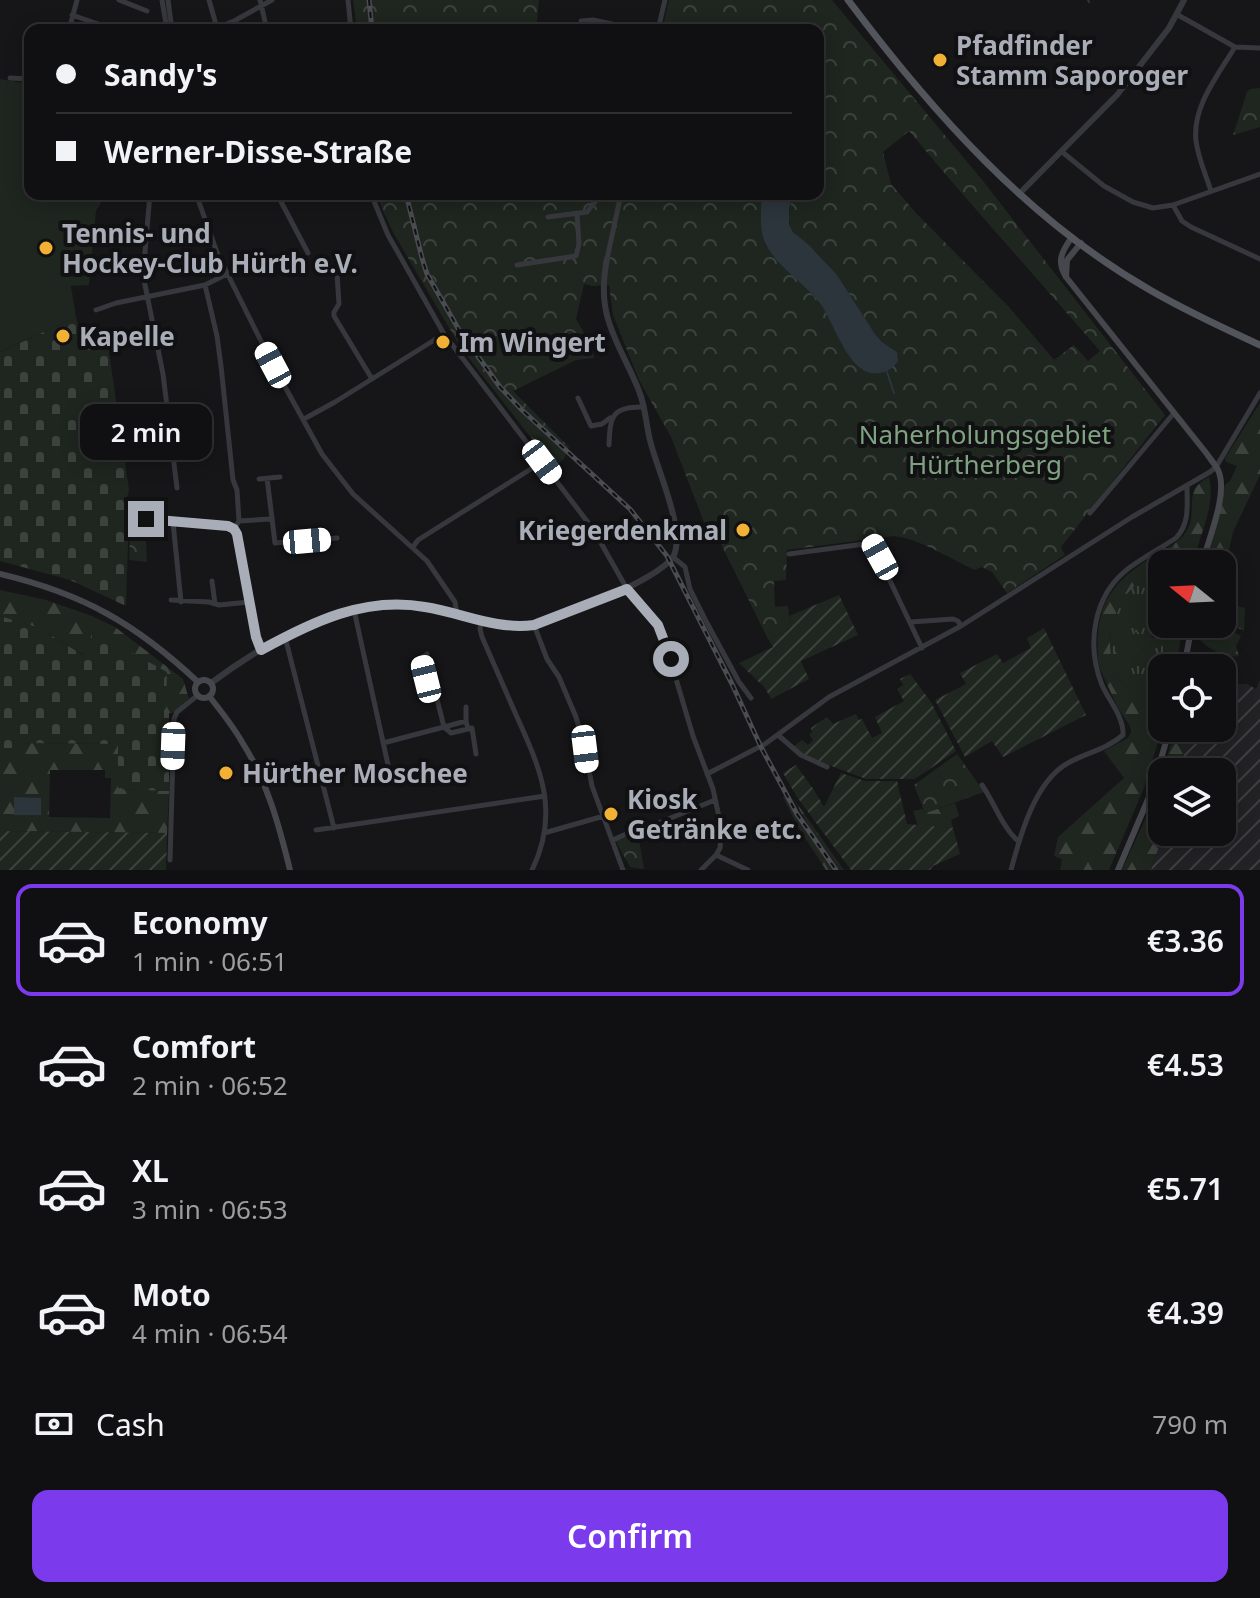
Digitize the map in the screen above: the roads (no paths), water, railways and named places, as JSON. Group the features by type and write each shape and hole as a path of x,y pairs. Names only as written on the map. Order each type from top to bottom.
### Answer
{"main road":[{"path":"848,0 953,128 1019,194 1072,237 1148,289 1260,345"},
{"path":"855,0 882,43"},
{"path":"1072,237 1060,256 1061,269 1066,277 1216,467 1220,477 1220,493 1206,550"},
{"path":"1066,277 1067,260 1081,243"},
{"path":"0,574 47,587 98,608 145,636 198,682"},
{"path":"198,682 211,683 213,691 209,696 202,698 198,695 195,688 198,682"},
{"path":"209,696 244,744 259,773 275,812 290,870"},
{"path":"1118,870 1152,790 1166,742"}],"street":[{"path":"70,24 77,0"},
{"path":"119,0 147,11"},
{"path":"162,0 168,24"},
{"path":"168,0 170,24"},
{"path":"209,0 213,24"},
{"path":"223,24 272,0"},
{"path":"348,0 350,24"},
{"path":"659,24 665,0"},
{"path":"1019,194 1117,95 1178,15 1184,0"},
{"path":"261,3 266,24"},
{"path":"72,15 98,24"},
{"path":"1178,15 1235,47 1260,48"},
{"path":"581,21 612,24"},
{"path":"1211,191 1197,149 1195,128 1201,106 1235,47"},
{"path":"10,78 24,79"},
{"path":"1061,151 1092,179 1133,202 1153,208 1173,205 1260,174"},
{"path":"149,200 143,275 163,374 177,488"},
{"path":"198,200 227,274 322,454 353,494 427,561 455,602 457,614"},
{"path":"280,200 308,253"},
{"path":"373,200 388,235 444,334 593,529 627,589 662,632 715,800 721,834 720,848 701,870"},
{"path":"548,217 587,212 596,200"},
{"path":"211,683 285,637 321,619 354,610 410,605 506,627 534,625 627,589 661,569 673,557 677,544 676,530 651,445 644,407 608,318 603,291 620,200"},
{"path":"1173,205 1182,221 1191,227 1260,259"},
{"path":"517,265 576,256 579,252 577,215"},
{"path":"96,310 148,295 205,285 227,274"},
{"path":"337,274 339,304 334,316 372,379"},
{"path":"205,285 217,336 233,480 237,490 239,521 234,529"},
{"path":"304,419 444,334"},
{"path":"707,774 758,748 829,697 961,626 1132,517 1210,472 1260,393"},
{"path":"578,398 591,426 602,424 628,408 644,407"},
{"path":"1090,513 1174,413"},
{"path":"609,445 611,418"},
{"path":"413,547 418,540 542,462"},
{"path":"259,479 280,477"},
{"path":"267,478 275,543 337,538"},
{"path":"1011,870 1034,804 1051,775 1070,761 1123,735 1122,722 1109,700 1096,665 1094,634 1097,616 1110,588 1119,577 1181,533 1187,518 1187,485"},
{"path":"139,519 234,529 261,650"},
{"path":"239,521 271,519"},
{"path":"173,522 181,602"},
{"path":"789,554 872,543 922,648"},
{"path":"673,557 685,567 690,589 707,623 751,698"},
{"path":"212,581 215,605"},
{"path":"171,600 215,605 249,602"},
{"path":"354,610 390,774"},
{"path":"911,622 953,619 961,626"},
{"path":"481,622 482,637 542,776 544,833 542,848 532,870"},
{"path":"534,625 576,717 592,786 623,870"},
{"path":"285,637 334,828"},
{"path":"427,654 421,658 426,679 433,683 444,727 451,733 472,728 476,754"},
{"path":"170,860 174,719 177,712 198,695"},
{"path":"466,707 468,729"},
{"path":"383,743 466,721"},
{"path":"778,735 801,755 827,767"},
{"path":"982,785 1008,831 1019,842"},
{"path":"316,830 545,796"},
{"path":"613,840 715,800"},
{"path":"544,833 604,816"},
{"path":"716,855 748,870"}],"waterway":[{"path":"887,372 894,393"}],"railway":[{"path":"369,0 371,24"},
{"path":"408,200 427,274 459,330 500,387 630,509 667,556 797,814 836,870"}],"place":[{"name":"Pfadfinder Stamm Saporoger","path":"940,60"},
{"name":"Tennis- und Hockey-Club Hürth e.V.","path":"46,248"},
{"name":"Kapelle","path":"63,336"},
{"name":"Im Wingert","path":"443,342"},
{"name":"Kriegerdenkmal","path":"743,530"},
{"name":"Hürther Moschee","path":"226,773"},
{"name":"Kiosk Getränke etc.","path":"611,814"}],"park label":[{"name":"Naherholungsgebiet Hürtherberg","path":"985,449"}]}
